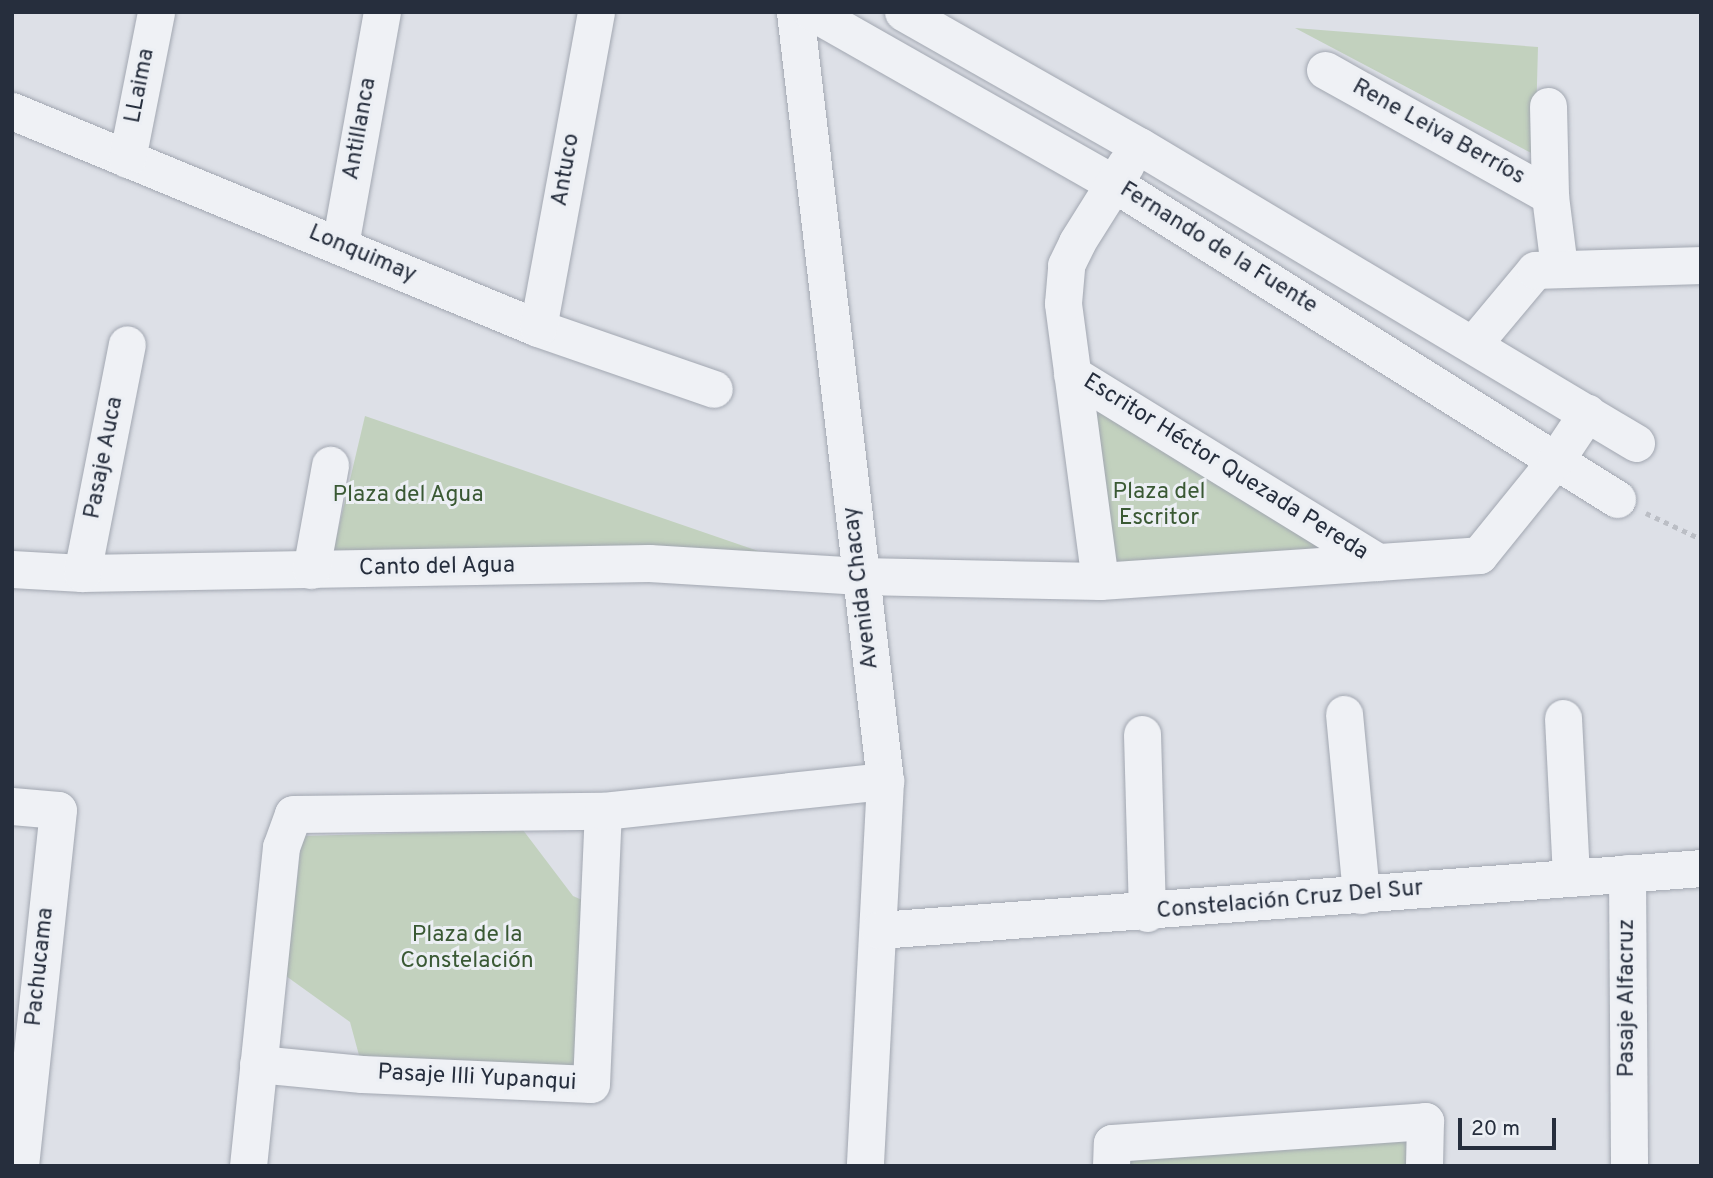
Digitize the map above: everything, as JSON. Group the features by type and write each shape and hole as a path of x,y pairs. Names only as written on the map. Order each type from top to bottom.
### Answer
{"street":[{"name":"LLaima","path":"127,159 156,12"},
{"name":"Antillanca","path":"340,245 382,12"},
{"name":"Antuco","path":"538,328 596,12"},
{"name":"Avenida Chacay","path":"796,12 885,781 865,1166"},
{"name":"Fernando de la Fuente","path":"812,12 1113,183 1617,499"},
{"name":"Fernando de la Fuente","path":"903,12 1139,146 1474,343 1636,443"},
{"name":"Rene Leiva Berríos","path":"1325,70 1550,196"},
{"name":"Rene Leiva Berríos","path":"1548,106 1550,196 1559,267"},
{"name":"Lonquimay","path":"12,111 538,328 715,389"},
{"path":"1100,581 1063,303 1066,265 1113,183 1139,146"},
{"path":"1474,343 1527,276 1559,267 1701,265"},
{"name":"Pasaje Auca","path":"82,573 127,344"},
{"name":"Escritor Héctor Quezada Pereda","path":"1072,373 1378,562"},
{"name":"Escritor Héctor Quezada Pereda","path":"861,576 1100,581 1479,555 1555,461 1587,413"},
{"path":"311,570 330,465"},
{"name":"Canto del Agua","path":"12,569 82,573 649,563 861,576"},
{"path":"1344,714 1361,895"},
{"path":"1563,718 1571,878"},
{"path":"1142,734 1147,913"},
{"path":"248,1166 281,847 293,814 603,811 885,781"},
{"name":"Pachucama","path":"12,806 58,810 20,1166"},
{"name":"Pasaje Illi Yupanqui","path":"258,1064 362,1074 591,1084 603,811"},
{"name":"Constelación Cruz Del Sur","path":"879,930 1147,913 1701,868"},
{"name":"Pasaje Alfacruz","path":"1627,873 1629,1166"},
{"path":"1111,1166 1112,1143 1425,1121 1424,1166"}],"path":[{"path":"1617,499 1701,539"}],"green space":[{"path":"1295,28 1538,47 1535,156 1535,155"},
{"name":"Plaza del Escritor","path":"1081,389 1350,555 1105,570"},
{"name":"Plaza del Agua","path":"365,416 770,555 332,556"},
{"name":"Plaza de la Constelación","path":"523,830 573,896 589,903 579,1076 360,1059 350,1022 286,976 302,836"},
{"path":"1409,1138 1409,1166 1127,1166 1127,1158"}]}
